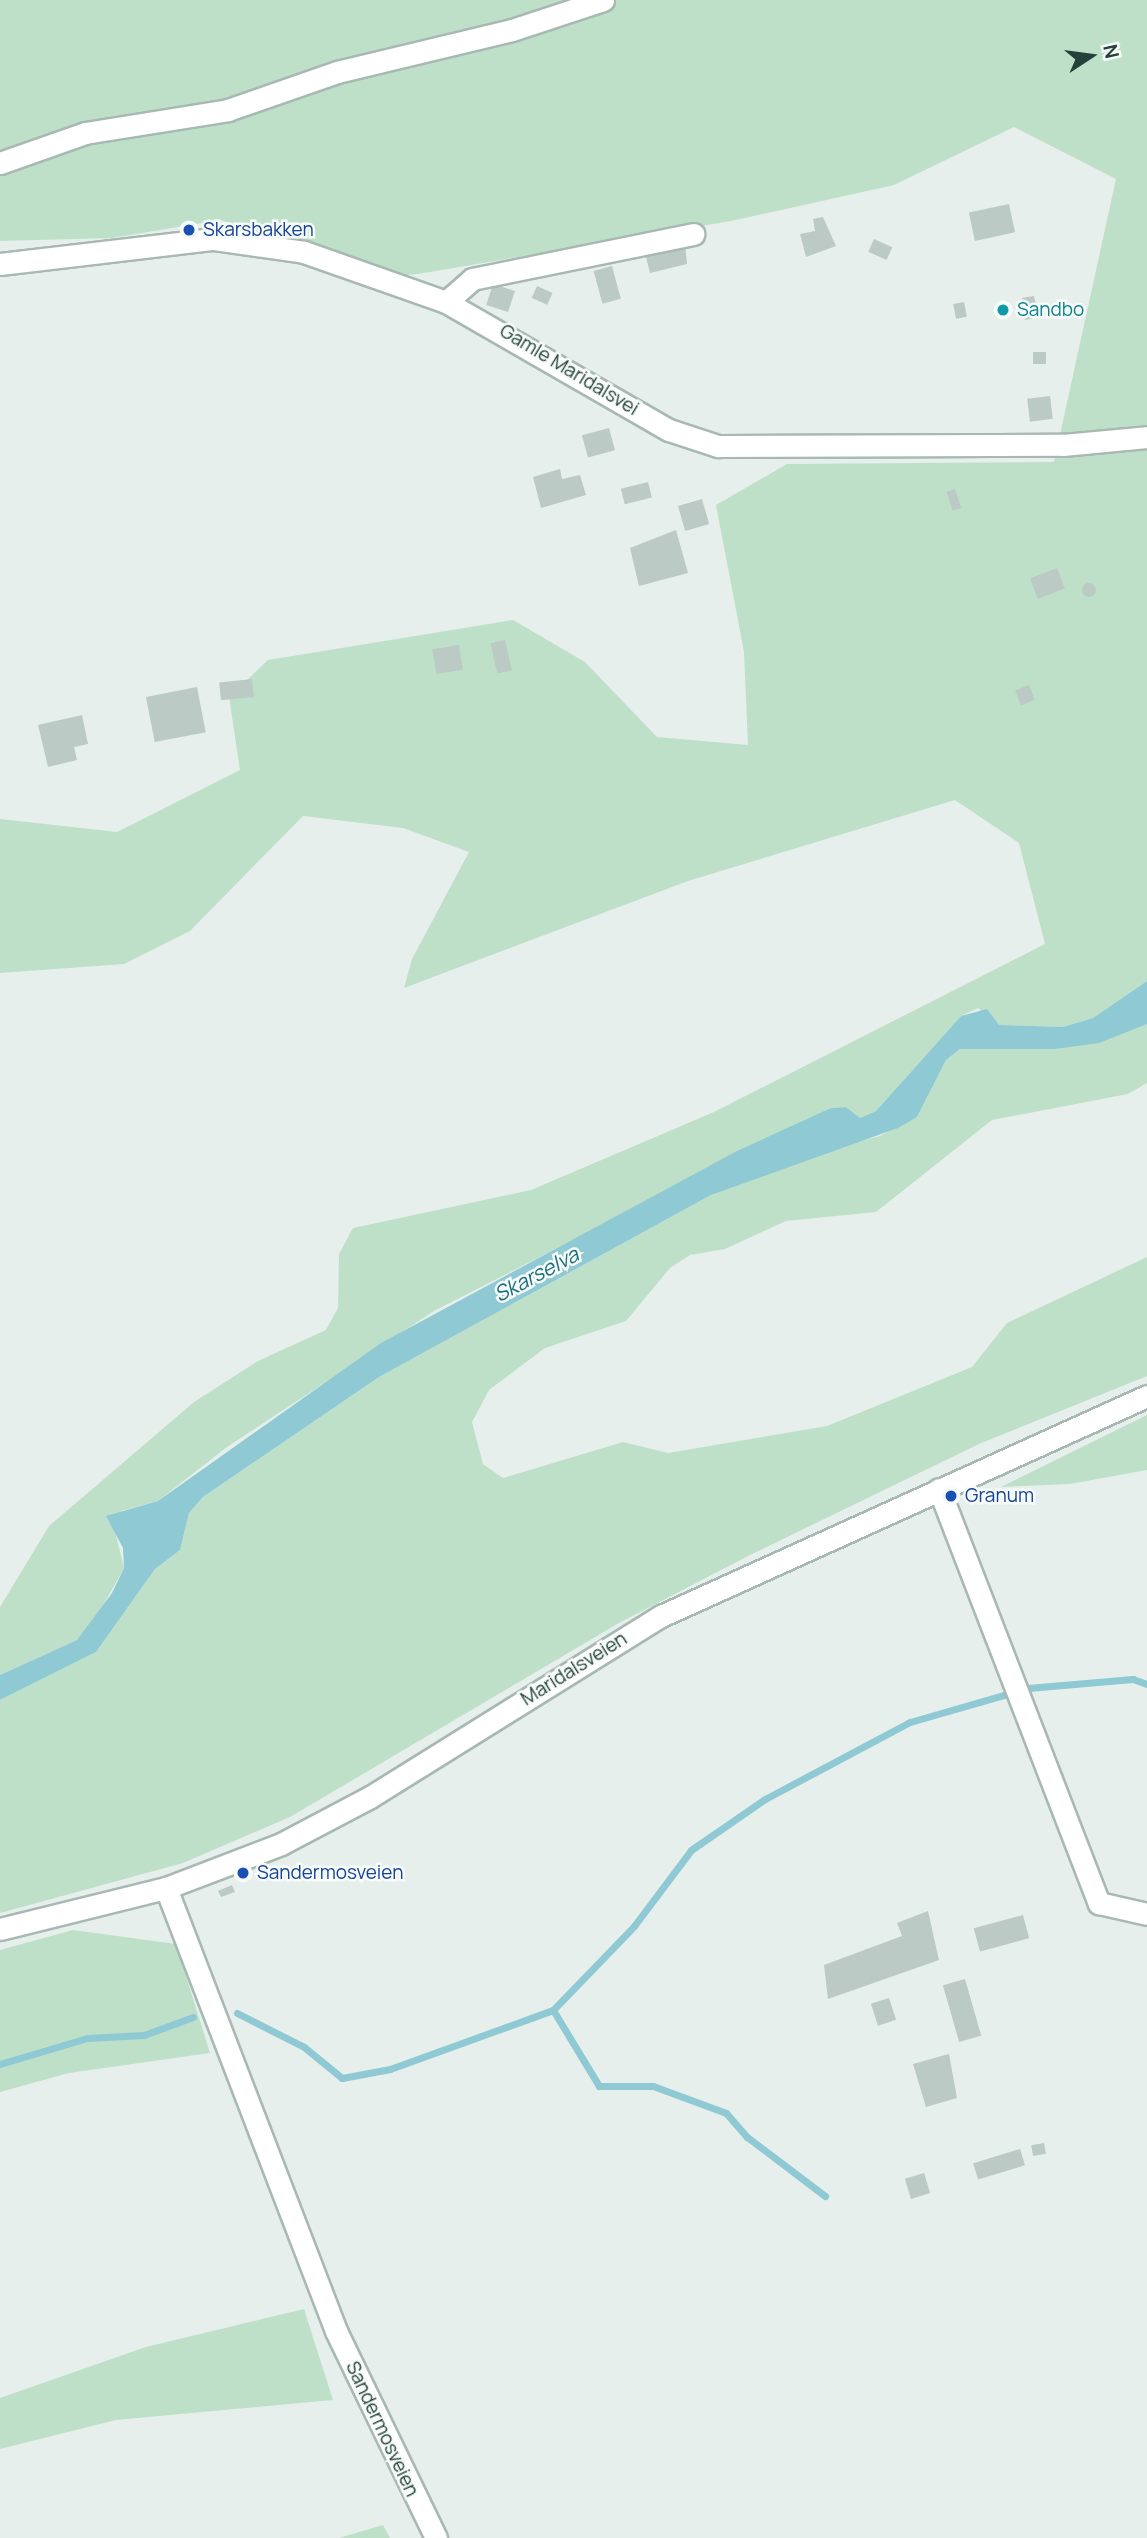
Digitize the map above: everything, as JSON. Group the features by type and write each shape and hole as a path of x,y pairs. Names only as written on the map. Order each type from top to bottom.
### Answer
{"street":[{"path":"0,163 85,133 228,110 349,68 513,30 603,0"},
{"path":"446,302 472,279 693,234"},
{"name":"Gamle Maridalsvei","path":"0,264 245,240 329,260 446,302 669,430 718,446 1063,445 1147,437"},
{"name":"Maridalsveien","path":"0,1929 166,1888 311,1830 661,1616 1147,1396"},
{"path":"939,1489 1099,1903 1147,1913"},
{"name":"Sandermosveien","path":"166,1888 336,2331 436,2538"}],"green space":[{"path":"0,0 1147,0 1147,981 1093,1018 1063,1027 999,1025 978,1008 961,1016 876,1111 860,1118 846,1107 831,1108 434,1311 227,1447 158,1501 121,1511 115,1531 124,1568 96,1618 77,1640 0,1675 0,1607 49,1526 194,1402 258,1361 326,1330 338,1308 339,1254 353,1228 531,1190 714,1112 1045,944 1019,843 955,800 688,881 404,988 412,959 469,852 403,828 303,816 190,931 124,964 0,973 0,819 117,832 240,770 229,697 268,660 513,620 585,662 657,737 748,745 744,652 716,505 787,464 1054,462 1116,179 1014,127 894,185 731,221 418,274 394,276 220,220 112,238 0,241"},
{"path":"1147,1024 1147,1083 1128,1094 992,1120 876,1212 786,1221 725,1249 690,1255 670,1268 626,1321 545,1348 489,1390 472,1422 483,1464 503,1478 623,1442 668,1453 827,1426 972,1367 1007,1323 1147,1257 1147,1376 979,1444 750,1555 619,1623 290,1817 183,1863 0,1913 0,1700 96,1652 155,1569 180,1550 189,1513 203,1497 379,1377 711,1195 802,1157 880,1136 917,1117 946,1060 960,1049 1055,1049"},
{"path":"1147,1415 1147,1470 1070,1484 1001,1487"},
{"path":"73,1930 176,1944 210,2053 69,2073 0,2092 0,1950"},
{"path":"304,2309 333,2400 116,2420 0,2449 0,2398 146,2347"},
{"path":"383,2525 390,2538 339,2538"}],"water":[{"name":"Skarselva","path":"1147,981 1147,1024 1099,1043 1055,1049 960,1049 946,1060 917,1117 898,1128 711,1195 379,1377 203,1497 189,1513 180,1550 155,1569 96,1652 0,1700 0,1675 77,1640 112,1593 124,1568 123,1548 106,1516 158,1501 381,1343 737,1151 831,1108 846,1107 860,1118 876,1111 961,1016 987,1009 999,1025 1063,1027 1093,1018"}],"building":[{"path":"1009,204 1015,232 975,241 969,213"},
{"path":"823,217 836,246 806,257 800,234 815,231 813,219"},
{"path":"874,239 892,247 887,260 868,252"},
{"path":"685,244 687,264 650,273 644,249"},
{"path":"612,266 621,299 602,304 594,271"},
{"path":"493,284 515,291 508,312 486,305"},
{"path":"537,286 553,293 547,305 532,298"},
{"path":"1034,296 1039,317 1025,320 1022,298"},
{"path":"964,302 967,317 956,319 953,304"},
{"path":"1033,352 1046,352 1046,364 1033,364"},
{"path":"1050,396 1053,419 1030,422 1027,399"},
{"path":"609,428 615,450 588,457 582,435"},
{"path":"560,469 562,479 580,475 586,495 541,508 533,477"},
{"path":"648,482 652,498 625,504 621,489"},
{"path":"955,489 961,508 953,511 946,492"},
{"path":"702,499 709,524 685,531 678,506"},
{"path":"676,530 688,573 639,586 630,548"},
{"path":"1057,568 1065,589 1038,599 1030,578"},
{"path":"1086,583 1092,583 1096,590 1092,597 1086,597 1082,593 1082,587"},
{"path":"505,640 512,670 497,674 490,643"},
{"path":"459,645 463,670 436,674 432,649"},
{"path":"252,679 254,697 221,700 219,682"},
{"path":"1029,685 1035,700 1021,705 1015,691"},
{"path":"197,687 206,732 155,742 146,697"},
{"path":"82,715 88,744 74,747 77,760 48,767 38,725"},
{"path":"232,1885 235,1892 221,1897 218,1891"},
{"path":"928,1911 939,1960 828,1999 824,1965 902,1936 897,1923"},
{"path":"1023,1915 1029,1938 980,1951 974,1928"},
{"path":"965,1979 981,2036 959,2042 943,1985"},
{"path":"889,1998 896,2020 878,2026 871,2004"},
{"path":"949,2054 957,2098 926,2107 913,2064"},
{"path":"1044,2143 1046,2154 1033,2156 1031,2145"},
{"path":"1020,2149 1025,2165 978,2180 973,2163"},
{"path":"924,2173 930,2193 911,2199 905,2179"}],"waterway":[{"path":"1028,1688 1133,1679 1147,1684"},
{"path":"237,2013 304,2047 342,2078 390,2069 553,2010 634,1926 691,1850 765,1799 910,1722 1004,1695"},
{"path":"553,2010 599,2086 653,2086 726,2113 747,2137 825,2196"},
{"path":"0,2064 87,2038 144,2035 193,2017"}],"place":[{"name":"Skarsbakken","path":"189,230"},
{"name":"Sandbo","path":"1003,310"},
{"name":"Granum","path":"951,1496"},
{"name":"Sandermosveien","path":"243,1873"}]}
